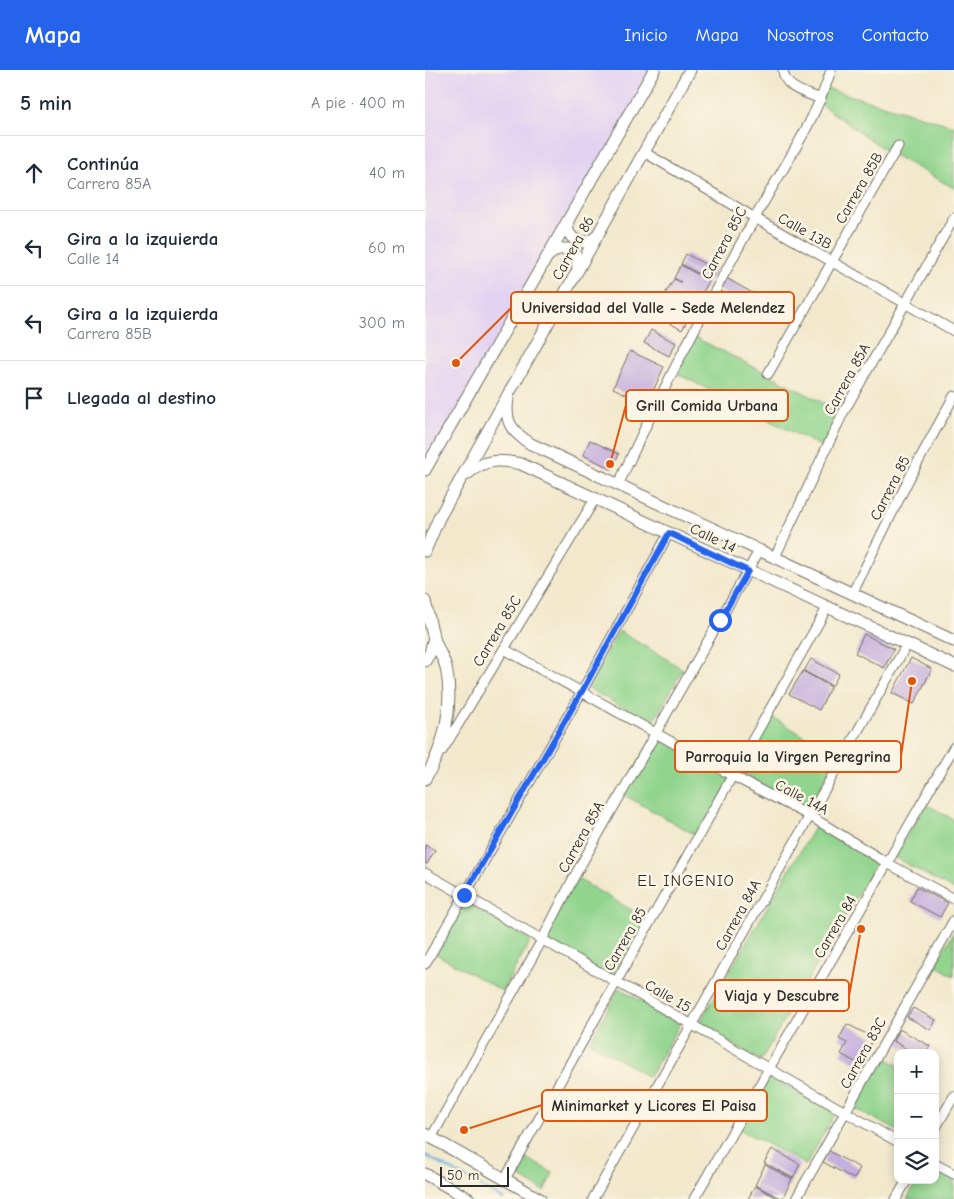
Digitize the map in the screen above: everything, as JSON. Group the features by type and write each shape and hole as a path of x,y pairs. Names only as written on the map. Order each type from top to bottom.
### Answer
{"street":[{"name":"Carrera 86","path":"425,470 654,70"},
{"name":"Carrera 86","path":"425,551 439,518 690,70"},
{"path":"783,70 785,82 821,99"},
{"name":"Carrera 85C","path":"618,485 692,336 821,99 831,70"},
{"name":"Carrera 85B","path":"768,374 898,146"},
{"name":"Calle 13B","path":"644,152 755,218 954,331"},
{"name":"Carrera 85A","path":"775,558 843,413 954,218"},
{"path":"569,219 568,233 579,242 592,240 597,235"},
{"path":"548,256 557,249 569,249 577,257 578,269"},
{"name":"Calle 14","path":"508,394 506,410 509,424 517,435 531,444 954,641"},
{"name":"Carrera 85","path":"852,594 954,396"},
{"name":"Calle 14","path":"460,481 474,467 489,461 503,460 521,464 954,666"},
{"name":"Carrera 85C","path":"425,779 595,499"},
{"path":"425,964 581,693 669,533"},
{"name":"Carrera 85A","path":"428,1136 542,940 574,877 759,551"},
{"path":"425,601 434,637 445,666 449,697 447,720 431,768"},
{"name":"Carrera 85","path":"505,1179 827,608"},
{"path":"425,661 430,653 434,637"},
{"name":"Carrera 84A","path":"593,1199 907,644"},
{"name":"Calle 14A","path":"504,649 733,776 810,816 887,863 954,899"},
{"name":"Carrera 84","path":"694,1199 954,747"},
{"name":"Calle 15","path":"425,873 894,1140"},
{"name":"Carrera 83C","path":"797,1199 954,920"},
{"path":"939,1122 954,1096"},
{"path":"428,1136 540,1199"},
{"path":"939,1166 954,1174"},
{"path":"425,1174 469,1199"},
{"path":"896,1199 905,1184"}],"shaded area":[{"path":"425,70 654,70 425,470"}],"green space":[{"path":"825,88 954,126 954,188 888,152 820,104"},
{"path":"692,336 843,413 826,449 674,372"},
{"path":"619,631 683,669 652,724 586,687"},
{"path":"772,717 838,756 806,812 740,773"},
{"path":"655,733 733,776 699,837 621,793"},
{"path":"926,804 954,820 954,890 894,857"},
{"path":"815,826 876,863 761,1060 698,1025"},
{"path":"574,877 651,921 616,982 542,940"},
{"path":"465,902 531,940 502,991 436,954"},
{"path":"954,932 954,976 935,965"},
{"path":"619,988 680,1024 649,1077 590,1042"},
{"path":"884,1057 894,1063 894,1129 854,1108"},
{"path":"767,1076 836,1112 806,1165 737,1128"},
{"path":"524,1157 553,1173 544,1191 515,1174"},
{"path":"939,1172 954,1180 954,1199 907,1199 916,1184 939,1184"}],"building":[{"path":"686,254 716,270 710,280 681,264"},
{"path":"681,265 709,281 682,330 653,314 674,279 681,282 674,278"},
{"path":"726,278 758,296 751,308 719,290"},
{"path":"651,330 676,343 669,356 644,343"},
{"path":"630,351 664,367 647,404 613,388"},
{"path":"590,440 619,454 612,469 583,455"},
{"path":"864,634 894,649 884,668 855,653"},
{"path":"911,658 932,669 914,704 892,693"},
{"path":"811,659 839,674 832,686 804,671"},
{"path":"803,671 831,687 819,710 789,694"},
{"path":"425,845 435,850 427,864 425,863"},
{"path":"917,887 948,903 940,917 910,901"},
{"path":"913,1008 936,1020 931,1030 907,1017"},
{"path":"847,1024 874,1038 857,1063 841,1054 847,1043 839,1039"},
{"path":"899,1029 930,1046 928,1049 906,1049 893,1041"},
{"path":"772,1149 800,1164 793,1178 764,1163"},
{"path":"829,1151 860,1168 854,1179 823,1162"},
{"path":"765,1165 792,1179 782,1199 755,1185"},
{"path":"755,1186 779,1199 748,1199"}],"waterway":[{"path":"425,1155 503,1199"}],"place":[{"name":"Universidad del Valle - Sede Melendez","path":"456,363"},
{"name":"Grill Comida Urbana","path":"610,464"},
{"name":"Parroquia la Virgen Peregrina","path":"912,681"},
{"name":"Viaja y Descubre","path":"861,929"},
{"name":"Minimarket y Licores El Paisa","path":"464,1130"}],"district":[{"name":"EL INGENIO","path":"686,881"}],"route":[{"path":"464,895 581,693 669,533 748,571 720,620"}]}
